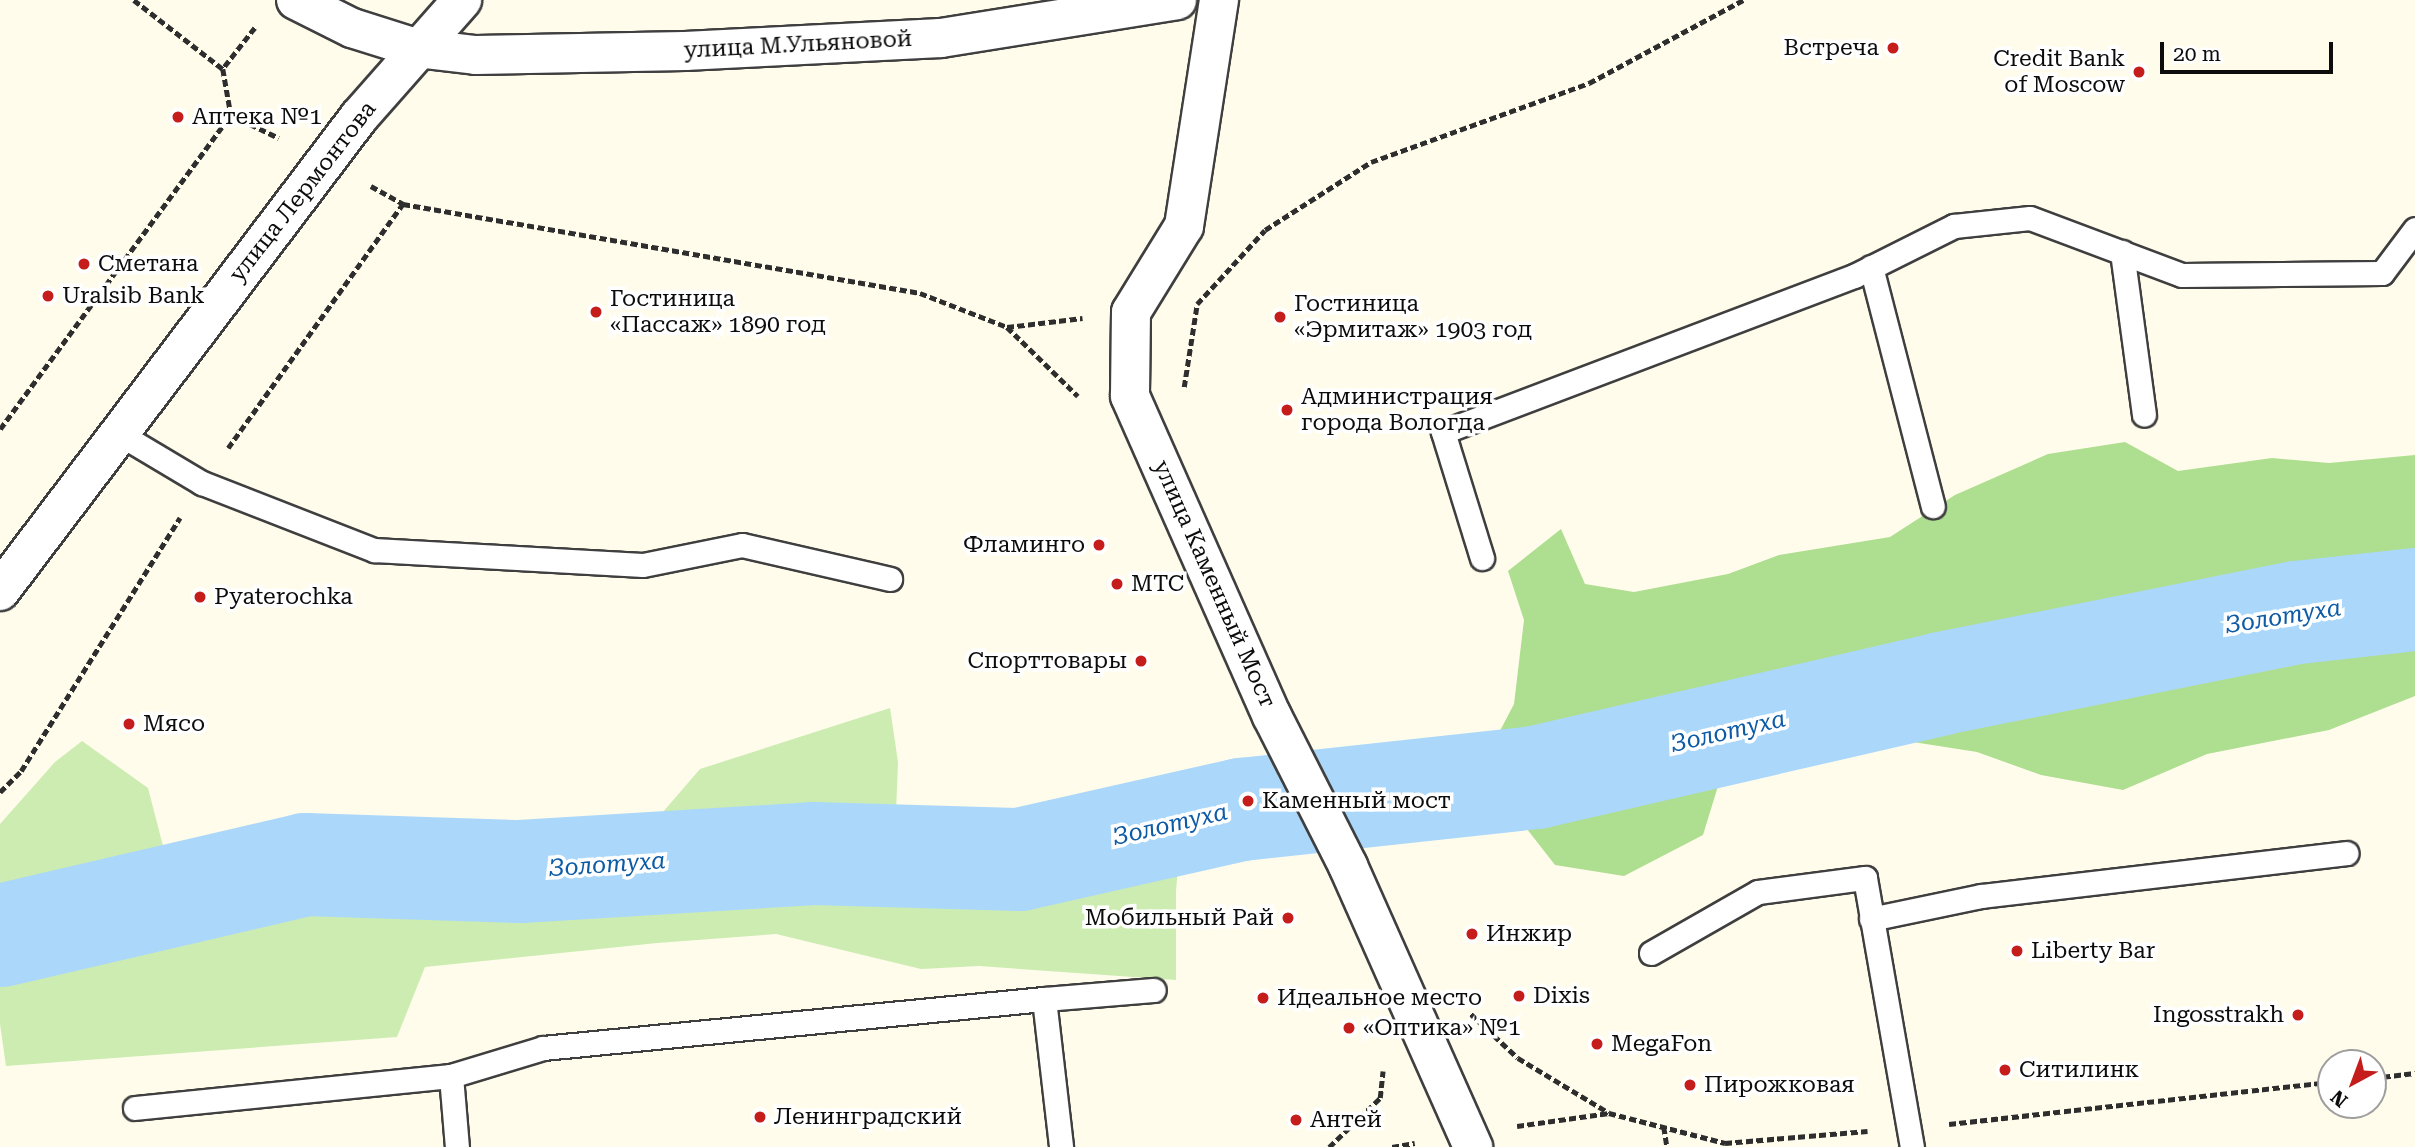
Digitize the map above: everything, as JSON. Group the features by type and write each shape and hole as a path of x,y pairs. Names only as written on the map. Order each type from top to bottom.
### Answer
{"street":[{"name":"улица М.Ульяновой","path":"296,0 352,28 416,48 476,55 671,51 941,38 1177,0"},
{"name":"улица Лермонтова","path":"0,591 326,160 416,48 462,0"},
{"name":"улица Каменный Мост","path":"1219,0 1184,226 1131,312 1130,396 1272,716 1348,866 1473,1147"}],"lane":[{"path":"1482,558 1443,432 1871,267 1954,226 2030,218 2182,275 2382,273 2415,229"},
{"path":"2122,252 2144,415"},
{"path":"1871,267 1933,506"},
{"path":"118,433 202,483 374,551 643,565 742,545 890,579"},
{"path":"1871,919 1981,896 2346,853"},
{"path":"1651,954 1758,892 1864,878 1912,1147"},
{"path":"135,1108 450,1076 543,1048 1154,990"},
{"path":"1044,999 1061,1147"},
{"path":"450,1076 457,1147"}],"path":[{"path":"0,429 231,115 223,69 134,0"},
{"path":"1182,396 1197,304 1265,230 1371,162 1589,83 1743,0"},
{"path":"223,69 262,20"},
{"path":"231,115 326,160 403,204 920,293 1007,327 1085,403"},
{"path":"0,792 21,771 202,483 403,204"},
{"path":"1461,1004 1518,1058 1609,1113"},
{"path":"2387,1076 2415,1073"},
{"path":"1664,1127 1667,1147"}],"green space":[{"path":"2125,442 2178,471 2272,458 2329,463 2415,455 2415,696 2329,730 2207,754 2123,790 2041,775 1977,752 1900,740 1810,740 1726,760 1703,835 1624,876 1555,865 1480,769 1514,704 1524,620 1508,571 1561,529 1585,584 1634,592 1728,574 1779,555 1890,537 1955,495 2048,454"},
{"path":"890,708 898,762 895,837 1018,868 1089,851 1182,820 1176,891 1176,980 979,966 921,969 776,934 657,943 425,967 397,1037 6,1066 0,1024 0,824 55,762 82,741 148,788 163,846 254,850 373,837 656,820 700,769"}],"waterway":[{"name":"Золотуха","path":"0,935 305,864 520,871 814,853 1019,859 1241,809 1535,777 1941,683 2297,612 2415,599"}],"place":[{"name":"Встреча","path":"1893,48"},
{"name":"Credit Bank of Moscow","path":"2139,72"},
{"name":"Аптека №1","path":"178,117"},
{"name":"Сметана","path":"84,264"},
{"name":"Uralsib Bank","path":"48,296"},
{"name":"Гостиница «Пассаж» 1890 год","path":"596,312"},
{"name":"Гостиница «Эрмитаж» 1903 год","path":"1280,317"},
{"name":"Администрация города Вологда","path":"1287,410"},
{"name":"Фламинго","path":"1099,545"},
{"name":"МТС","path":"1117,584"},
{"name":"Pyaterochka","path":"200,597"},
{"name":"Спорттовары","path":"1141,661"},
{"name":"Мясо","path":"129,724"},
{"name":"Каменный мост","path":"1248,801"},
{"name":"Мобильный Рай","path":"1288,918"},
{"name":"Инжир","path":"1472,934"},
{"name":"Liberty Bar","path":"2017,951"},
{"name":"Dixis","path":"1519,996"},
{"name":"Идеальное место","path":"1263,998"},
{"name":"Ingosstrakh","path":"2298,1015"},
{"name":"«Оптика» №1","path":"1349,1028"},
{"name":"MegaFon","path":"1597,1044"},
{"name":"Ситилинк","path":"2005,1070"},
{"name":"Пирожковая","path":"1690,1085"},
{"name":"Ленинградский","path":"760,1117"},
{"name":"Антей","path":"1296,1120"}]}
